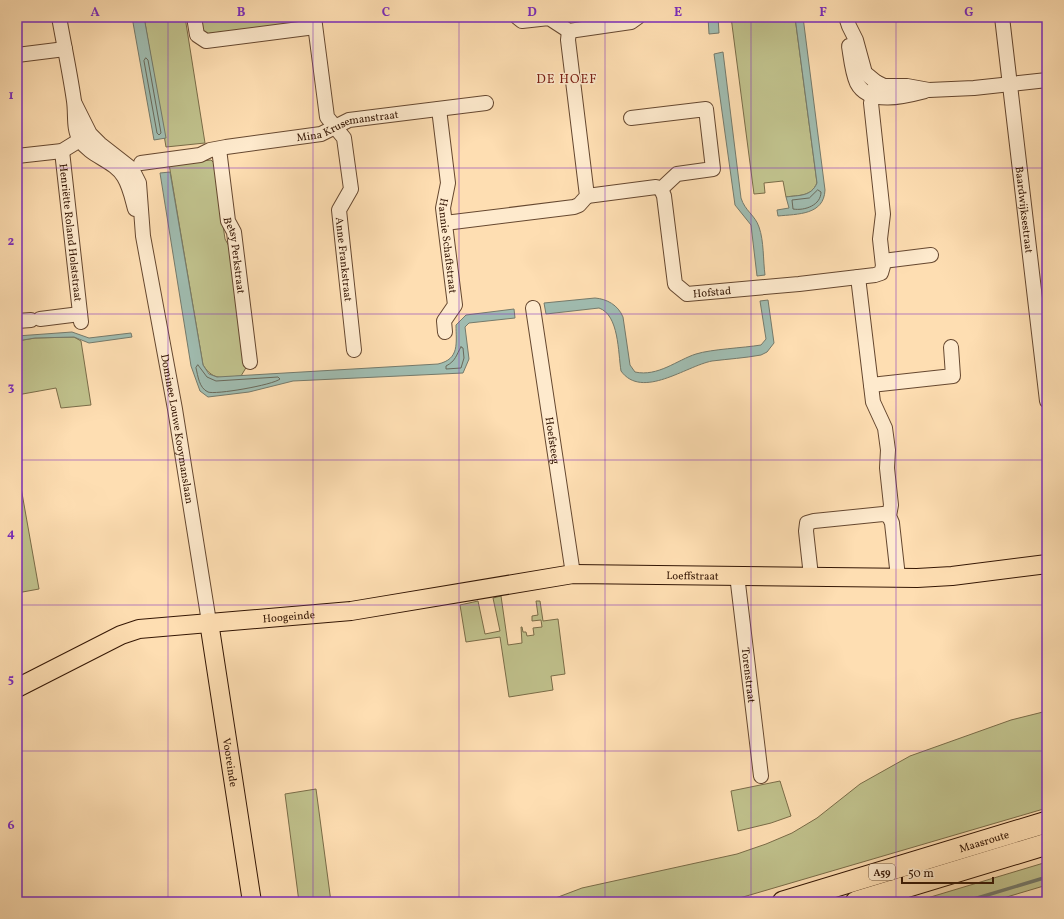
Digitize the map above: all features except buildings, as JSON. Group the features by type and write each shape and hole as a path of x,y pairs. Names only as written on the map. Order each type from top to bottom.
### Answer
{"highway":[{"name":"Maasroute","path":"782,902 1047,822"},
{"name":"Maasroute","path":"856,902 1047,844"}],"main road":[{"name":"Loeffstraat","path":"572,574 898,577 952,576 1047,564"},
{"name":"Hoogeinde","path":"17,688 121,635 139,629 351,611 572,574"},
{"name":"Vooreinde","path":"209,622 252,902"}],"street":[{"path":"17,156 62,151 85,137 76,125 74,104 59,17"},
{"path":"194,17 197,35 206,41 315,22"},
{"path":"517,17 522,21 549,18 569,32 631,22 638,17"},
{"name":"Baardwijksestraat","path":"1002,17 1047,401"},
{"name":"Anne Frankstraat","path":"315,22 327,117 344,138 351,189 339,210 354,350"},
{"path":"848,22 856,40 865,73 874,89 871,103 883,214 880,239 883,261 931,255"},
{"path":"569,32 568,40 587,196"},
{"path":"17,56 65,49"},
{"path":"874,89 884,86 907,86 929,90 1047,80"},
{"name":"Mina Krusemanstraat","path":"132,169 149,154 198,147 214,150 320,134 349,120 486,103"},
{"name":"Hannie Schaftstraat","path":"439,109 448,183 444,208 445,223 455,306 444,321 446,332"},
{"path":"445,223 574,207 579,205 587,196 656,187 660,189 677,174 714,169 706,109 631,118"},
{"name":"Dominee Louwe Kooymanslaan","path":"85,137 89,150 115,167 132,169 129,186 143,236 176,409 209,622"},
{"name":"Betsy Perkstraat","path":"214,150 228,221 234,232 250,362"},
{"name":"Henriëtte Roland Holststraat","path":"17,321 81,318 62,151"},
{"name":"Hofstad","path":"660,189 664,196 675,284 687,294 858,277 881,273 883,261"},
{"path":"858,277 874,408 886,428 888,450 886,468 891,505 889,516 892,523 898,577"},
{"name":"Hoefsteeg","path":"533,308 572,574"},
{"path":"871,385 953,376 951,347"},
{"path":"811,576 806,531 807,524 814,521 867,515 883,514 889,516"},
{"name":"Torenstraat","path":"737,575 761,776"}],"green space":[{"path":"144,17 185,17 205,143 166,147"},
{"path":"200,17 307,17 308,22 204,34"},
{"path":"731,17 795,17 817,183 808,193 786,197 783,181 764,183 765,193 754,194"},
{"path":"211,160 214,163 225,239 230,248 247,366 241,376 215,376 211,374 203,365 169,164"},
{"path":"74,337 81,341 91,405 61,408 56,388 17,395 17,341 35,338"},
{"path":"17,465 39,589 17,593"},
{"path":"501,596 508,645 522,643 521,627 523,632 526,632 527,636 534,635 533,628 542,627 541,620 532,621 532,616 538,615 536,601 540,601 543,621 558,619 565,674 551,676 553,690 509,697 500,637 466,642 460,605 478,601 485,634 500,631 493,598"},
{"path":"1047,711 1047,808 726,902 615,902 615,900 603,902 545,902 582,888 737,854 766,844 792,833 817,818 860,784 910,756 1011,720"},
{"path":"780,781 791,816 771,823 738,831 731,791"},
{"path":"316,789 331,902 299,902 285,794"},
{"path":"1047,862 1047,885 990,902 914,902"}],"water":[{"path":"132,17 144,17 166,138 154,140"},
{"path":"708,17 718,17 719,33 709,34"},
{"path":"795,17 803,17 825,190 824,198 815,209 809,212 778,216 777,210 789,208 786,197 808,193 817,183"},
{"path":"723,52 741,198 755,219 761,232 765,275 757,276 751,225 735,205 714,54"},
{"path":"170,172 203,365 209,374 217,377 438,364 445,362 453,354 456,344 456,325 466,315 514,309 515,318 469,323 465,327 469,359 463,373 293,381 249,392 208,397 200,391 191,366 160,173"},
{"path":"595,298 612,303 621,313 623,317 630,365 635,372 643,373 659,370 703,352 761,345 766,339 760,301 768,300 774,343 767,352 761,355 712,361 665,379 652,382 640,382 630,379 621,371 614,326 606,312 599,308 546,314 544,303"},
{"path":"72,332 89,338 131,333 132,337 89,343 74,337 35,338 17,341 17,336"}],"waterway":[{"path":"964,902 1047,877"}],"district":[{"name":"DE HOEF","path":"567,78"}]}
